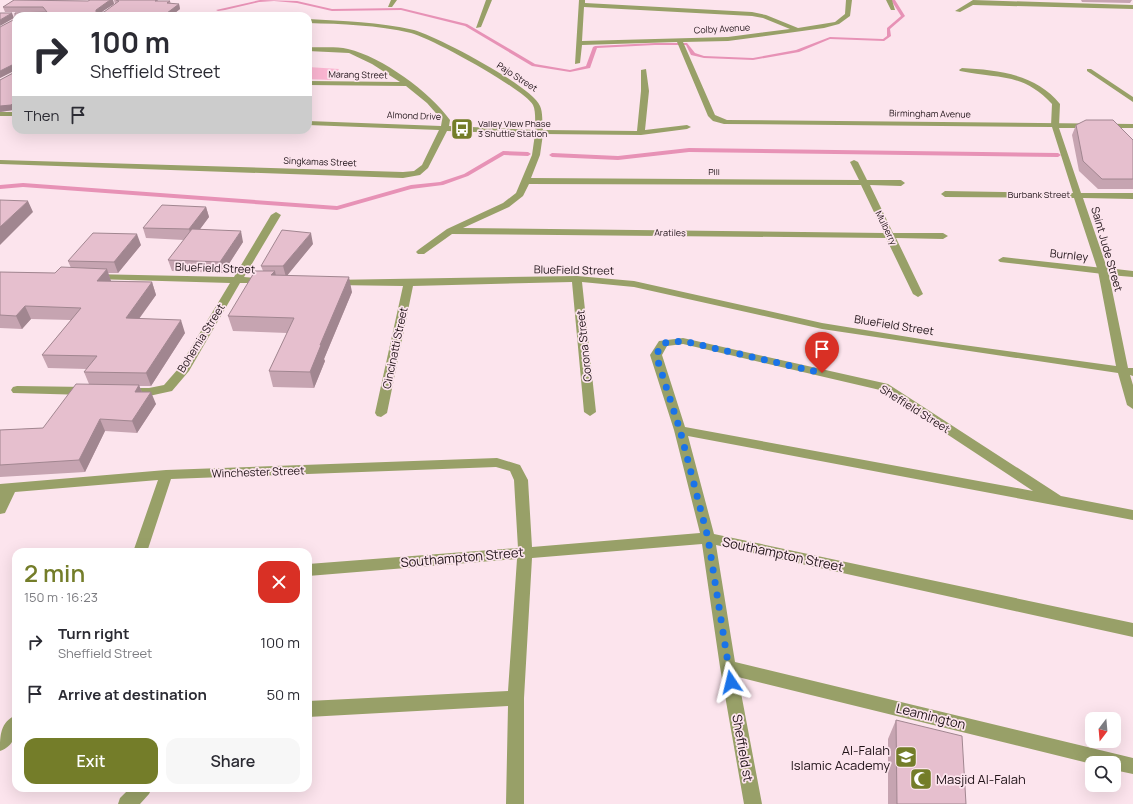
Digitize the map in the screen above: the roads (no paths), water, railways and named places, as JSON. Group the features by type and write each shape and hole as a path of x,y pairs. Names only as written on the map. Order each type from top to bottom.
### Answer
{"street":[{"path":"390,6 394,0"},
{"path":"478,27 489,0"},
{"name":"Colby Avenue","path":"578,43 728,39 798,31 837,23 848,15 850,0"},
{"path":"889,0 893,9"},
{"path":"577,63 581,2 752,14 764,16 798,31"},
{"path":"958,11 975,2 1133,7"},
{"name":"Pajo Street","path":"312,21 377,26 413,32 432,39 477,63 534,100 537,106 539,132 536,155 520,194 506,205 450,231 421,252"},
{"name":"Birmingham Avenue","path":"679,40 712,116 716,119 727,122 1133,126"},
{"path":"312,49 350,52 407,84 443,115 446,120 445,127"},
{"path":"641,133 645,91 644,70"},
{"path":"962,70 992,72 1017,77 1036,86 1049,95 1056,104 1055,126"},
{"path":"1089,70 1133,100"},
{"name":"Marang Street","path":"312,83 407,84"},
{"path":"0,114 12,114"},
{"name":"Almond Drive","path":"312,123 445,127 539,132 641,133 687,127"},
{"name":"Saint Jude Street","path":"1055,126 1103,271 1128,371 1133,405"},
{"name":"Singkamas Street","path":"0,162 403,175 417,173 425,166 445,127"},
{"name":"Mulberry","path":"854,162 918,294"},
{"name":"Pili","path":"526,181 901,183"},
{"name":"Burbank Street","path":"945,194 1133,196"},
{"name":"Bohemia Street","path":"118,391 149,392 168,388 183,371 276,215"},
{"name":"Aratiles","path":"450,231 943,236"},
{"name":"Burnley","path":"1003,260 1133,274"},
{"name":"BlueField Street","path":"86,276 276,281"},
{"name":"BlueField Street","path":"323,282 409,283 577,280 634,284 852,331 1128,371"},
{"name":"Corona Street","path":"577,280 590,412"},
{"name":"Cincinatti Street","path":"381,413 409,283"},
{"name":"Sheffield Street","path":"663,343 683,341 884,387 1056,500"},
{"name":"Sheffield st","path":"663,343 656,355 680,430 708,538 728,667 753,804"},
{"path":"17,390 102,391"},
{"path":"680,430 1133,515"},
{"name":"Winchester Street","path":"6,488 166,475 497,462 515,468 521,480 525,551"},
{"path":"141,548 166,475"},
{"path":"0,509 6,488"},
{"name":"Southampton Street","path":"312,570 525,551 708,538 1133,630"},
{"path":"515,804 516,698 525,551"},
{"name":"Leamington","path":"728,667 1133,766"},
{"path":"312,709 516,698"},
{"path":"0,743 12,728"},
{"path":"127,804 139,792"}],"waterway":[{"path":"218,10 259,1 273,0"},
{"path":"276,0 297,2 332,10 401,9 466,25 534,65 570,71 588,67 595,47 687,44 693,54 704,57 753,59 797,51 830,38 884,40 889,36 888,29 903,16 893,0"},
{"path":"552,155 618,158 689,150 1058,155"},
{"path":"0,187 23,185 337,208 411,187 441,184 466,175 503,153 528,154"}],"place":[{"name":"Valley View Phase 3 Shuttle Station","path":"462,129"},
{"name":"Al-Falah Islamic Academy","path":"906,757"},
{"name":"Masjid Al-Falah","path":"921,779"}]}
